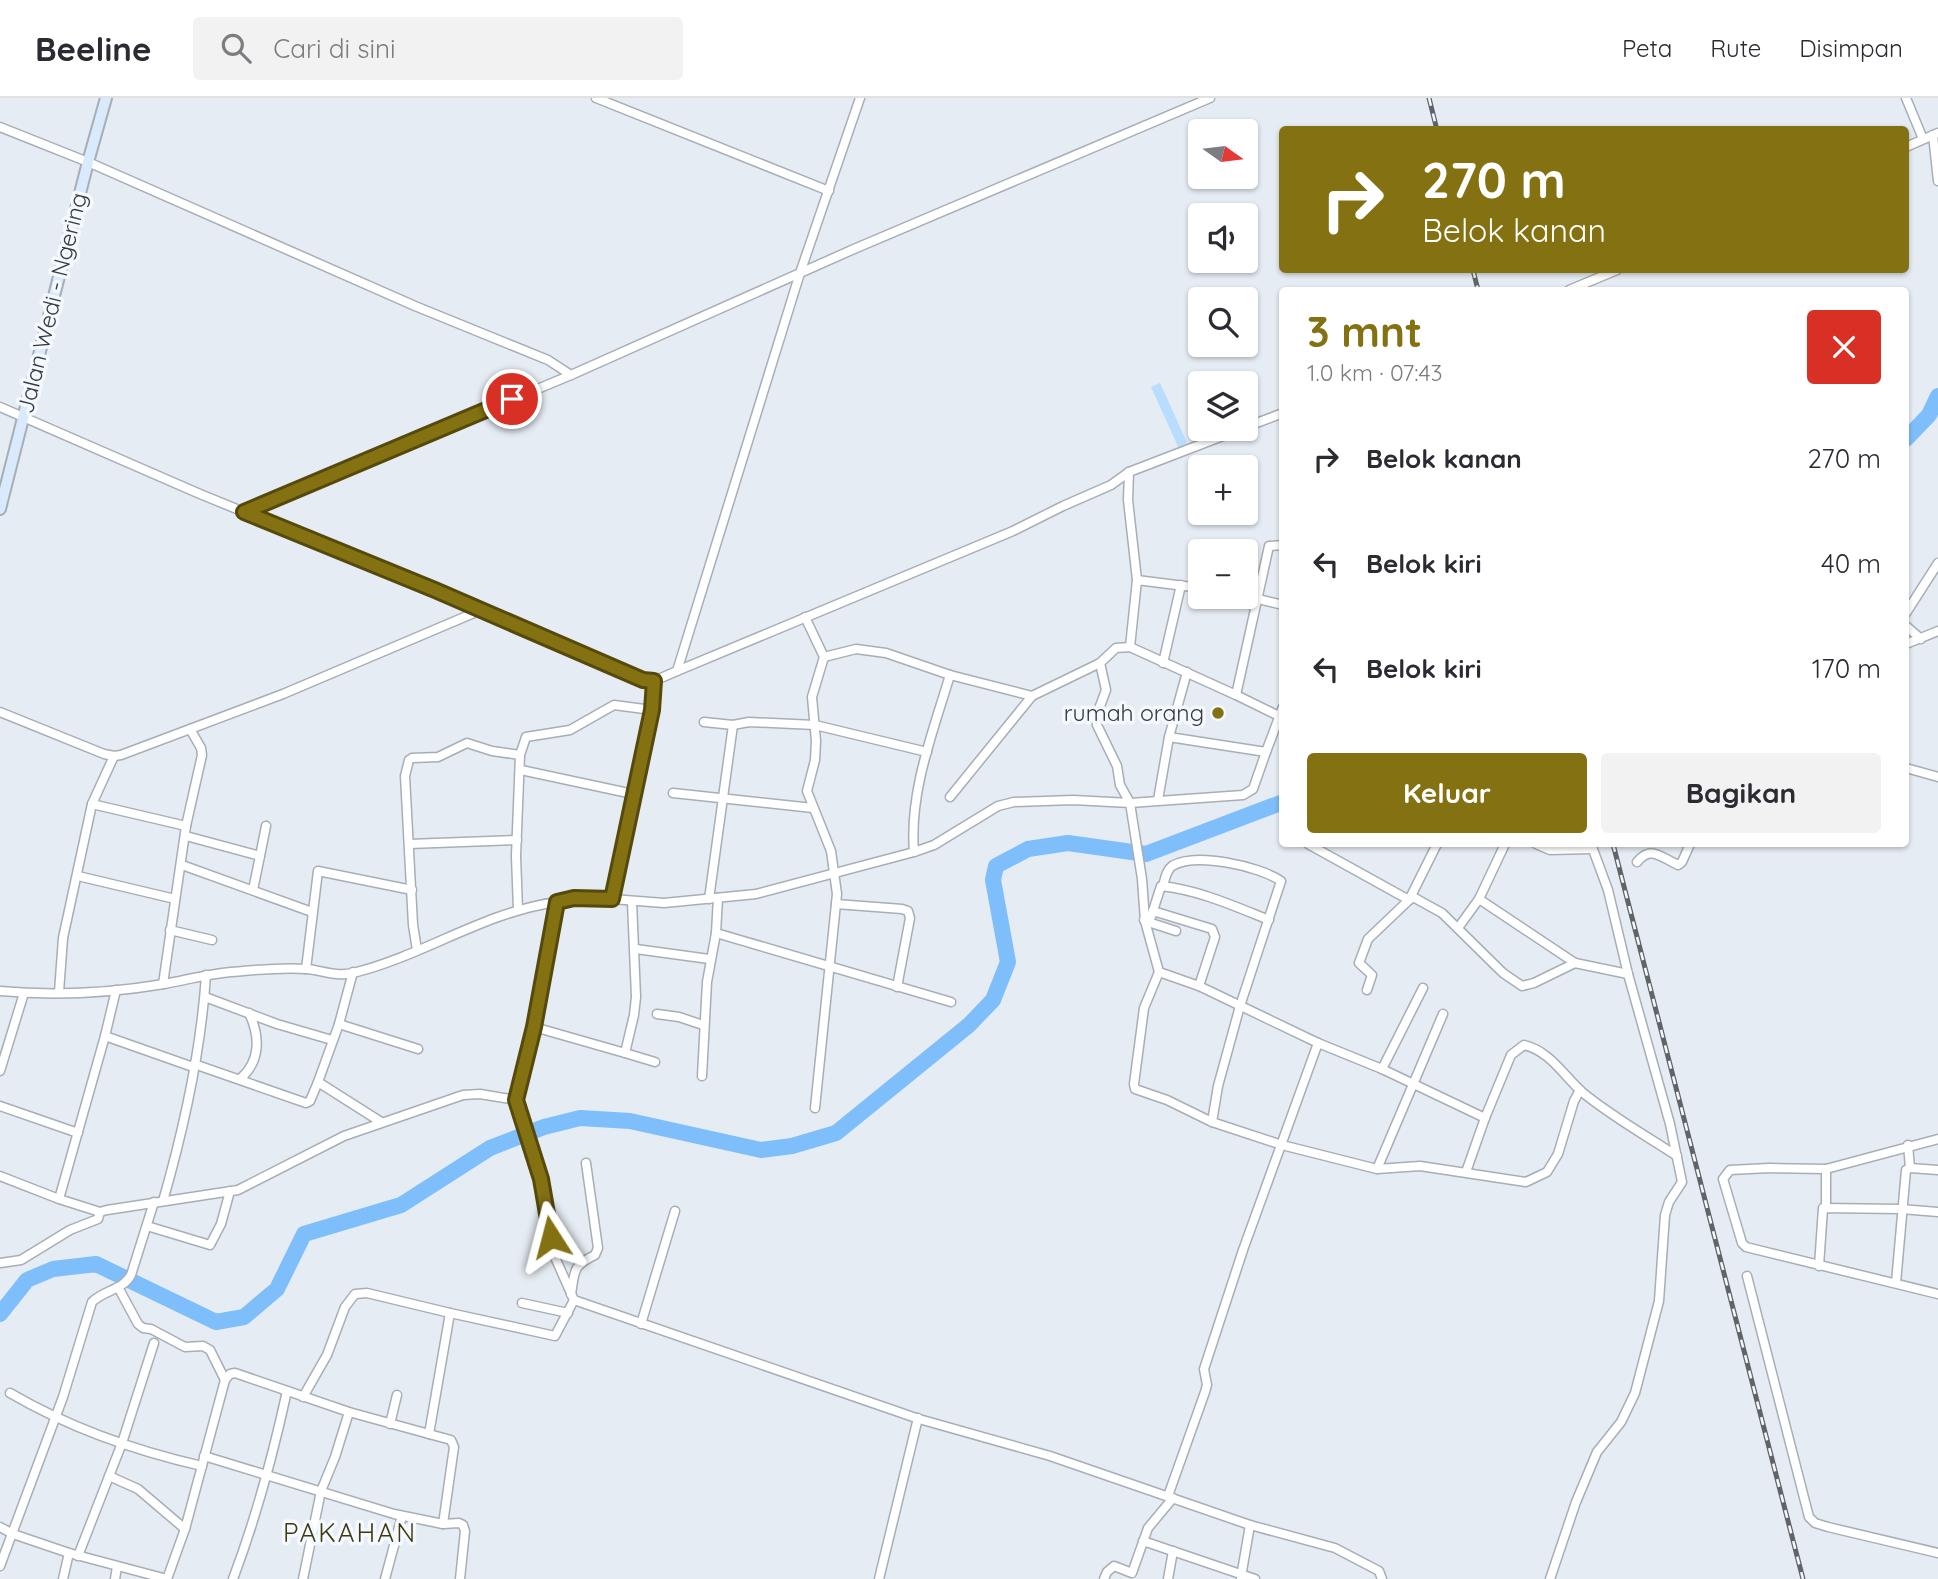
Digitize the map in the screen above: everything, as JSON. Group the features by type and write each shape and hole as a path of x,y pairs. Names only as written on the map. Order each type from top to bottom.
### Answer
{"main road":[{"name":"Jalan Wedi - Ngering","path":"0,509 106,98"}],"street":[{"path":"596,98 829,191"},
{"path":"677,671 800,273 860,98"},
{"path":"244,512 571,375 800,273 1210,98"},
{"path":"1906,98 1923,139"},
{"path":"0,127 88,162 272,245 548,360 571,375"},
{"path":"1909,146 1935,134 1938,181"},
{"path":"1576,287 1610,273"},
{"path":"0,407 643,680 654,681 1013,531 1115,483 1129,472 1210,441"},
{"path":"1258,423 1279,415"},
{"path":"1129,472 1128,500 1137,580 1130,647"},
{"path":"1279,545 1269,546 1258,599 1279,604"},
{"path":"1909,608 1938,563"},
{"path":"1137,580 1188,586"},
{"path":"1163,663 1181,585"},
{"path":"1237,695 1256,609"},
{"path":"0,712 114,756 284,694 481,610"},
{"path":"805,617 824,657 813,691 815,760 807,791 831,851 836,904 815,1108"},
{"path":"1909,629 1921,639"},
{"path":"1909,643 1938,631"},
{"path":"950,797 1032,696 1100,663 1116,648 1130,647 1279,717"},
{"path":"824,657 865,649 1032,696"},
{"path":"1100,663 1106,690 1096,717 1097,726 1117,766 1120,785 1133,813 1142,879 1144,920 1159,972 1144,1008 1134,1087 1212,1122 1282,1145 1377,1170 1420,1166 1526,1182 1547,1172 1558,1154 1580,1090"},
{"path":"1158,800 1169,737 1187,672"},
{"path":"914,852 914,809 927,752 950,675"},
{"path":"612,899 652,710 654,681"},
{"path":"518,910 517,840 520,755 523,742 528,736 570,730 609,706 621,704 652,710"},
{"path":"704,722 733,725 749,722 815,725 927,752"},
{"path":"0,991 24,993 116,990 163,985 232,972 306,969 337,975 354,972 416,950 518,910 574,898 664,903 709,899 756,894 835,874 933,845 998,806 1014,802 1073,800 1130,803 1243,795 1253,789 1279,723"},
{"path":"709,899 733,725"},
{"path":"163,985 186,831 202,751 190,729"},
{"path":"1169,737 1266,752"},
{"path":"416,950 405,776 410,759 438,757 467,743 492,751 520,755"},
{"path":"59,992 63,938 92,804 114,756"},
{"path":"521,769 634,794"},
{"path":"1909,769 1938,776"},
{"path":"673,793 813,808"},
{"path":"92,804 260,856"},
{"path":"253,890 267,826"},
{"path":"409,844 517,840"},
{"path":"1313,847 1409,900"},
{"path":"1409,900 1436,847"},
{"path":"1458,928 1479,899 1504,847"},
{"path":"1543,847 1550,850 1581,847"},
{"path":"1550,1579 1576,1502 1597,1451 1621,1422 1635,1394 1659,1301 1665,1215 1669,1202 1682,1182 1671,1124 1628,974 1608,890 1591,847"},
{"path":"1637,862 1645,853 1650,852 1678,865 1689,847"},
{"path":"1163,886 1166,873 1172,867 1188,861 1213,861 1250,867 1281,881 1240,1006 1218,1086 1212,1122"},
{"path":"182,866 312,912"},
{"path":"306,969 316,874 319,870 412,890"},
{"path":"78,876 175,899"},
{"path":"1144,920 1149,920 1159,887 1163,886 1191,891 1269,920"},
{"path":"1367,990 1372,975 1359,963 1368,939 1413,897 1442,913 1503,972 1522,986 1575,963"},
{"path":"702,1076 703,1025 709,959 716,933 718,898"},
{"path":"1479,899 1575,963 1628,974"},
{"path":"557,902 534,1027 516,1100 535,1154 547,1206 554,1255 572,1298 918,1418 1049,1456 1250,1525 1335,1548 1379,1570 1382,1579"},
{"path":"625,1053 634,1015 636,949 632,902"},
{"path":"836,904 908,911 910,918 897,987"},
{"path":"1153,911 1212,929 1215,937 1199,986"},
{"path":"1144,920 1176,931"},
{"path":"170,930 212,940"},
{"path":"716,933 951,1002"},
{"path":"636,949 709,959"},
{"path":"105,1036 308,1103 339,1024 354,972"},
{"path":"1159,972 1199,986 1485,1118"},
{"path":"0,1566 56,1418 92,1302 125,1282 173,1165 205,997 206,975"},
{"path":"1382,1069 1423,988"},
{"path":"58,1199 79,1133 116,990"},
{"path":"0,1071 24,993"},
{"path":"205,997 332,1041"},
{"path":"240,1079 247,1073 258,1043 257,1028 249,1013"},
{"path":"657,1014 679,1017 703,1025"},
{"path":"1377,1170 1443,1014"},
{"path":"339,1024 418,1049"},
{"path":"534,1027 655,1062"},
{"path":"1104,1579 1114,1566 1132,1576 1148,1528 1171,1497 1207,1385 1204,1369 1243,1250 1318,1043"},
{"path":"1466,1172 1511,1055 1524,1045 1562,1068 1580,1090 1677,1156"},
{"path":"318,1082 381,1122"},
{"path":"0,1175 100,1214 122,1206 156,1205 248,1186 344,1136 463,1095 480,1094 516,1100"},
{"path":"0,1106 79,1133"},
{"path":"1938,1139 1826,1169 1730,1170 1723,1180 1742,1243 1746,1247 1938,1294"},
{"path":"1896,1283 1904,1175 1910,1168 1908,1145"},
{"path":"303,1397 327,1355 345,1307 355,1294 367,1293 553,1337 557,1335 568,1313 575,1268 595,1255 598,1248 586,1163"},
{"path":"1910,1168 1938,1170"},
{"path":"1819,1266 1822,1210 1826,1207 1826,1169"},
{"path":"147,1226 210,1245 221,1224 230,1191"},
{"path":"1826,1207 1938,1212"},
{"path":"641,1324 675,1211"},
{"path":"0,1263 21,1260 69,1230 98,1219 100,1214"},
{"path":"1747,1276 1809,1517 1815,1523 1828,1527 1938,1553"},
{"path":"125,1282 138,1324 185,1348 203,1346 210,1350 225,1380"},
{"path":"522,1303 568,1313"},
{"path":"429,1434 450,1314"},
{"path":"64,1579 122,1443 154,1343"},
{"path":"0,1527 73,1555 167,1579 185,1529 225,1380 235,1373 349,1412 449,1439 454,1447 443,1524"},
{"path":"233,1579 249,1538 287,1391"},
{"path":"10,1394 56,1418 152,1455 202,1466"},
{"path":"390,1424 397,1395"},
{"path":"303,1579 321,1491 349,1412"},
{"path":"879,1579 918,1418"},
{"path":"204,1456 402,1516 443,1524 459,1523 464,1528 460,1579"},
{"path":"109,1476 138,1489 185,1529"},
{"path":"385,1579 402,1516"},
{"path":"1241,1576 1250,1525"},
{"path":"1143,1541 1255,1579"},
{"path":"1168,1579 1173,1551"},
{"path":"115,1579 117,1567"}],"shaded area":[{"path":"1160,383 1189,447 1180,451 1151,387"}],"waterway":[{"path":"1909,436 1929,415 1938,396"},
{"path":"0,1314 27,1280 53,1269 96,1264 216,1322 244,1317 277,1289 304,1234 401,1205 490,1148 544,1127 580,1118 630,1121 761,1150 792,1146 836,1133 969,1025 993,1000 1008,962 993,880 996,866 1028,849 1068,843 1146,854 1279,804"}],"railway":[{"path":"1429,98 1436,126"},
{"path":"1474,273 1477,287"},
{"path":"1614,847 1803,1579"}],"place":[{"name":"rumah orang","path":"1218,713"}],"district":[{"name":"PAKAHAN","path":"350,1533"}],"route":[{"path":"512,399 347,471 244,512 435,590 643,680 654,681 652,710 612,899 574,898 557,902 534,1027 516,1100 535,1154 551,1237"}]}
